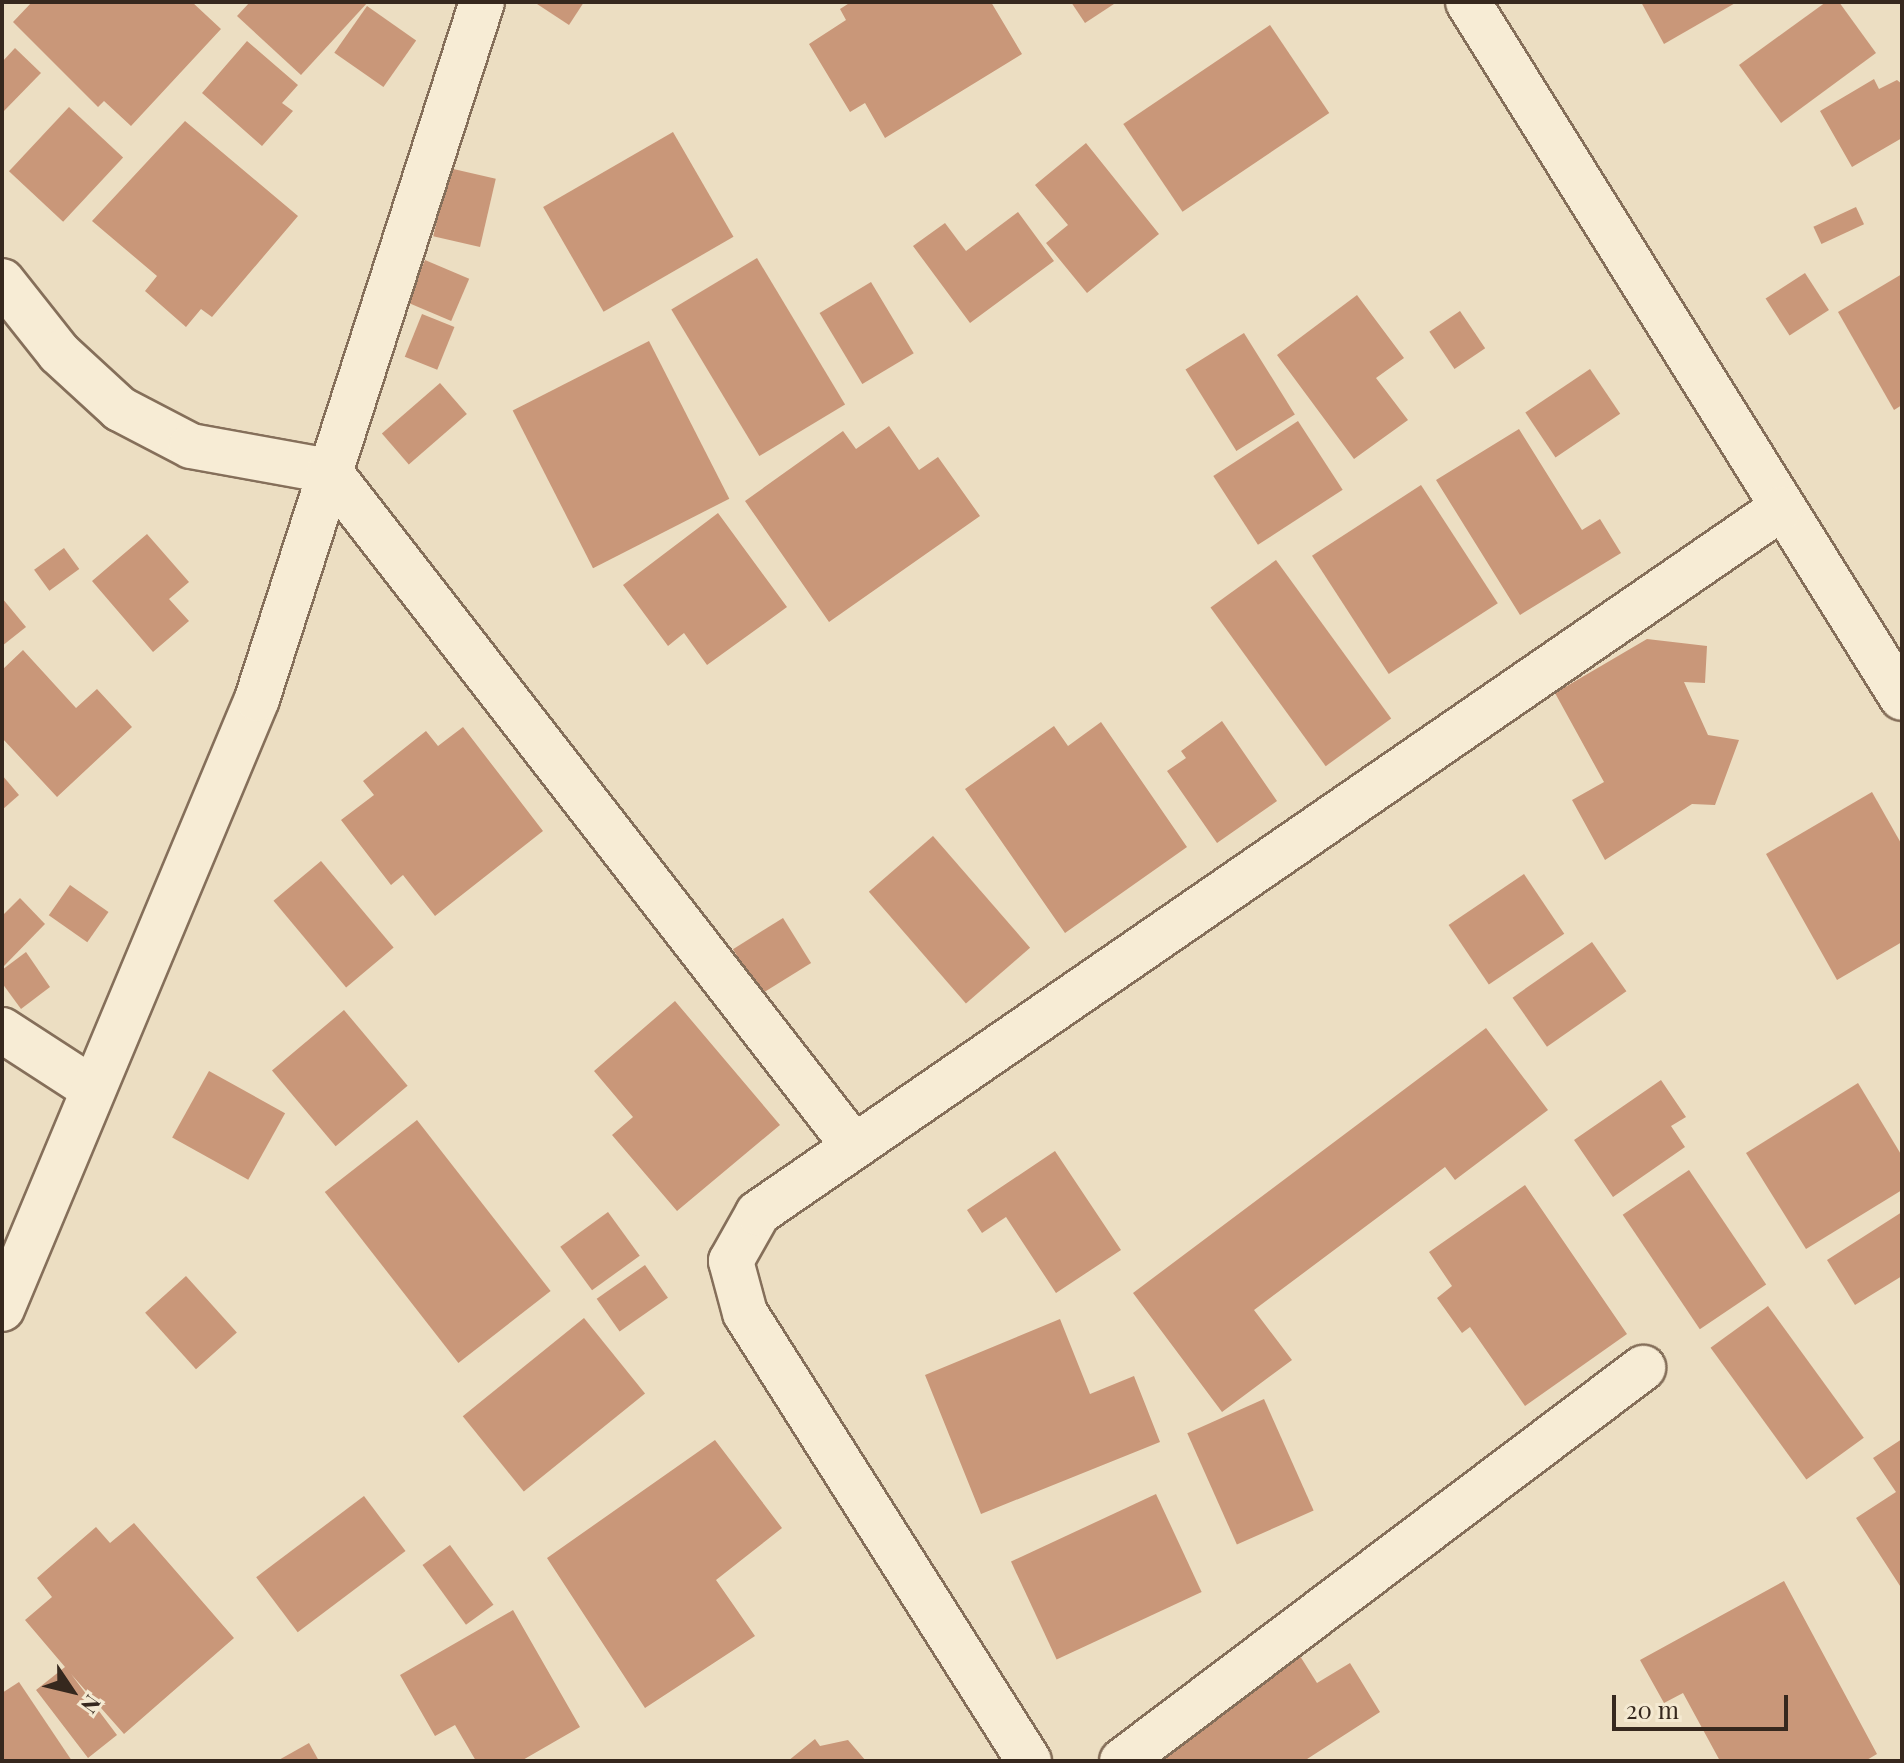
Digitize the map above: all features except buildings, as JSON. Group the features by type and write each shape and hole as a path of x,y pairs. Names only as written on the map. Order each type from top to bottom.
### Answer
{"street":[{"path":"2,1309 257,699 482,2"},
{"path":"1468,2 1780,509 1902,698"},
{"path":"2,281 59,353 120,409 191,446 329,471 853,1145"},
{"path":"1029,1761 745,1313 731,1261 758,1213 1780,509"},
{"path":"2,1030 93,1089"},
{"path":"1122,1761 1643,1368"}]}
